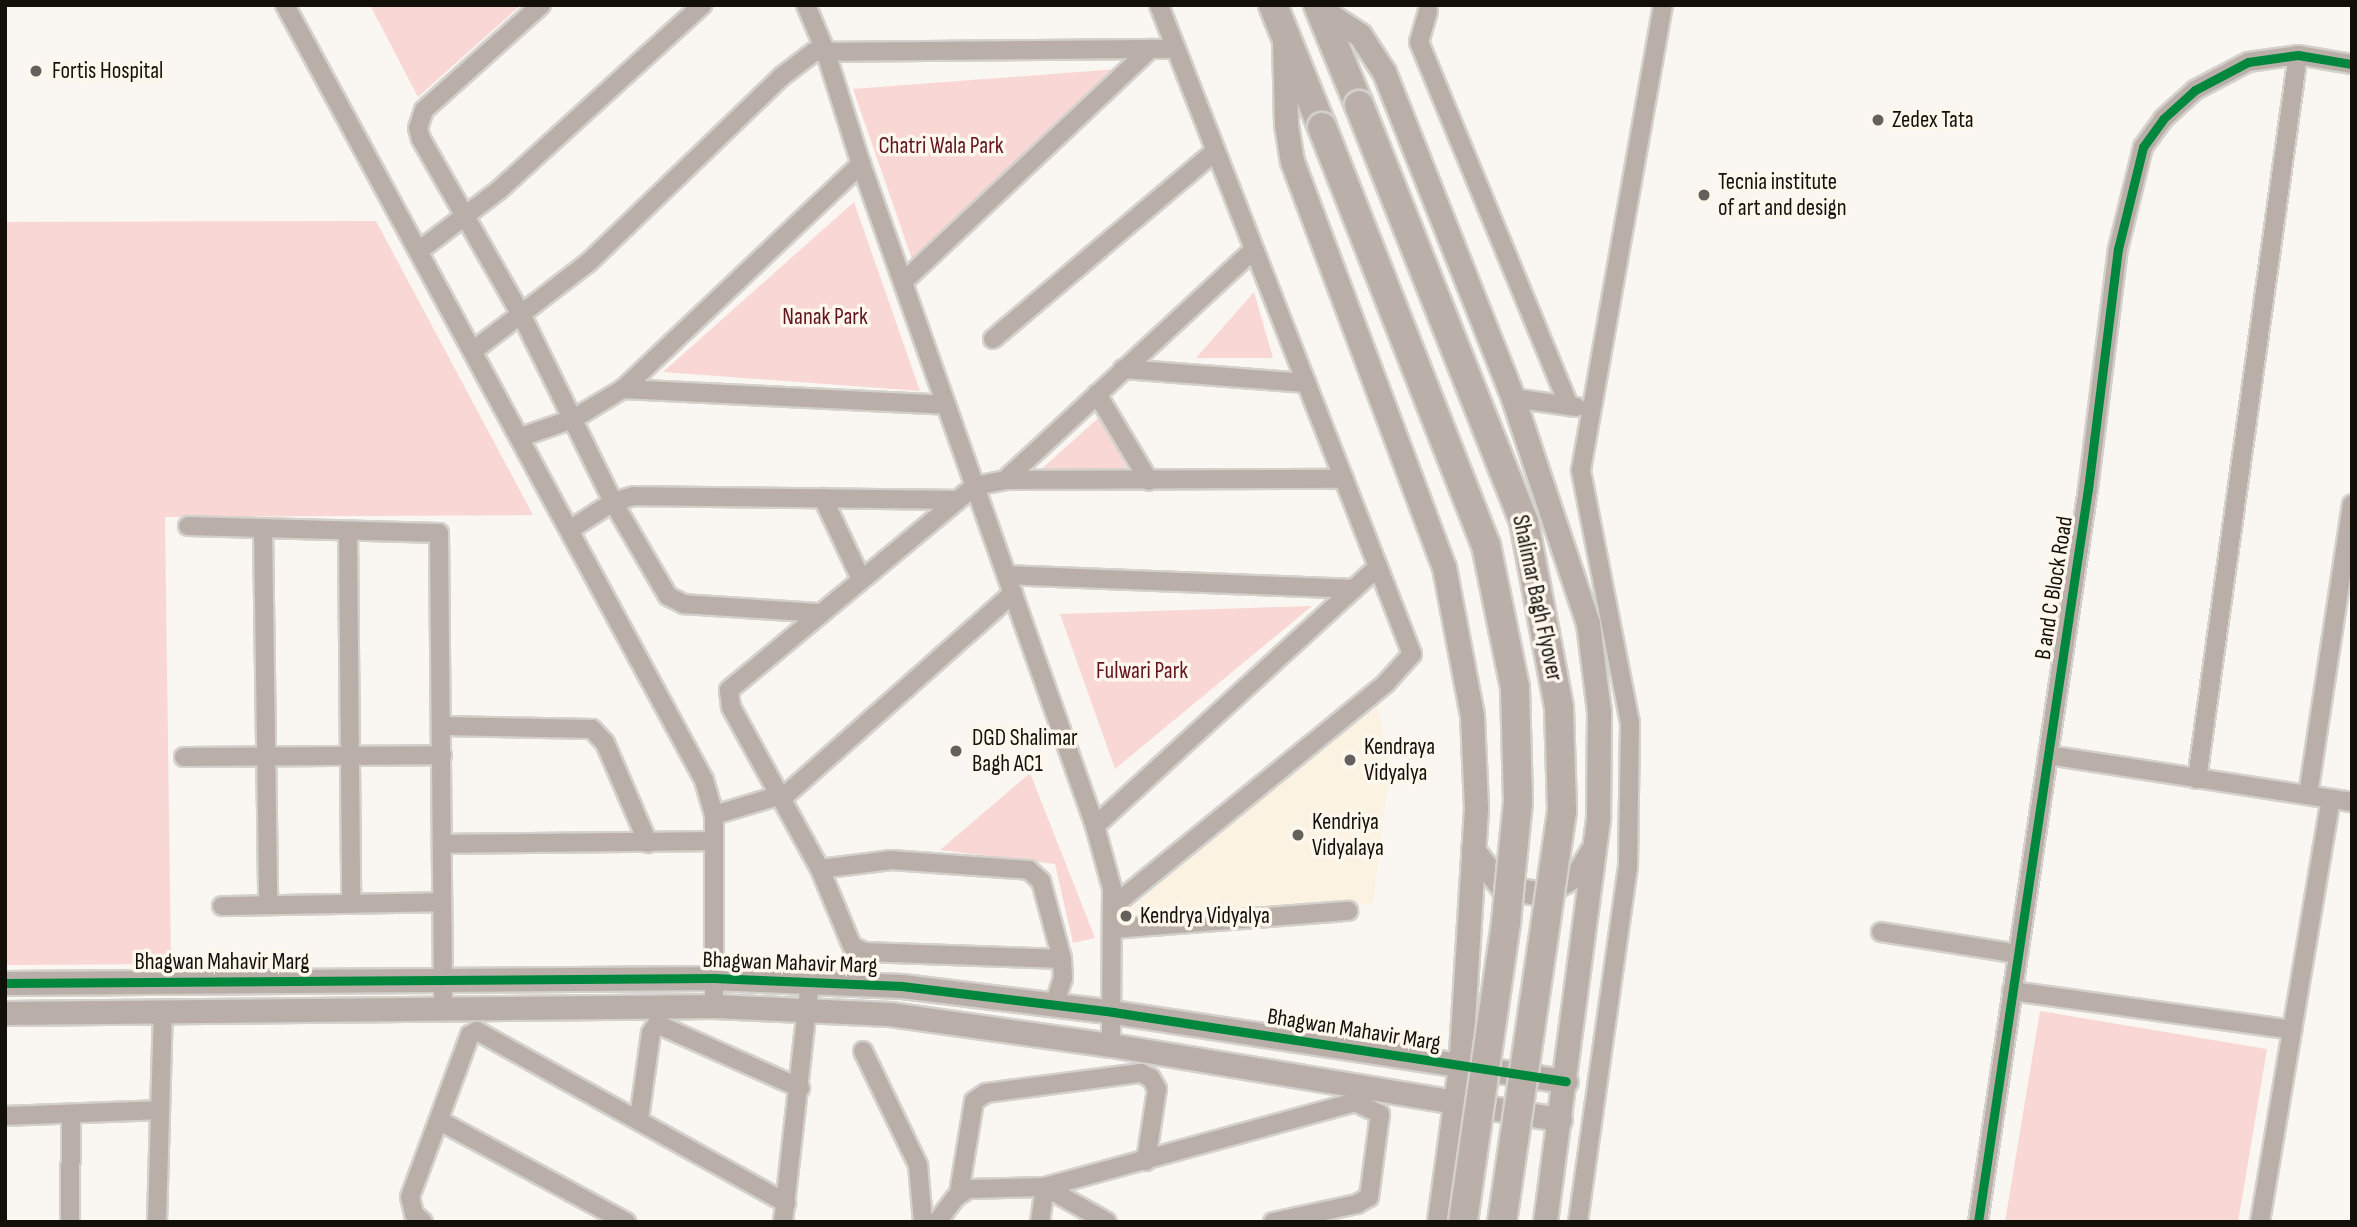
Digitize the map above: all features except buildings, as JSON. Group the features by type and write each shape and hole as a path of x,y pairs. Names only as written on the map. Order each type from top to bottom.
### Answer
{"main road":[{"name":"Shalimar Bagh Flyover","path":"1319,6 1524,522 1559,708 1562,811 1502,1222"},
{"name":"Shalimar Bagh Flyover","path":"1278,17 1486,545 1515,687 1517,815 1463,1222"}],"street":[{"path":"285,5 705,780 714,815 714,1006"},
{"path":"541,5 419,118 421,139 522,316 613,502 661,587 675,601 820,613"},
{"path":"420,250 466,217 702,5"},
{"path":"806,5 825,50 861,164 1096,826 1113,906 1111,1045"},
{"path":"1113,906 1408,663 1412,646 1251,252 1159,5"},
{"path":"1578,1222 1628,867 1630,747 1624,673 1581,483 1590,409 1663,5"},
{"path":"1319,6 1360,35 1384,72 1513,398 1588,623 1601,744 1594,847 1566,1081 1545,1222"},
{"path":"1428,11 1419,42 1569,406"},
{"path":"1278,17 1286,124 1302,196 1391,419 1444,567 1460,634 1472,715 1476,807 1460,1066 1439,1222"},
{"path":"903,282 1150,49"},
{"path":"474,350 522,316 628,228 781,77 825,50 1174,49"},
{"path":"2197,779 2298,55"},
{"name":"B and C Block Road","path":"1978,1222 2088,489 2118,249 2143,147 2163,119 2216,76 2248,62 2298,55 2352,64"},
{"path":"993,339 1213,153"},
{"path":"521,437 573,419 623,388 861,164"},
{"path":"1005,480 1251,252"},
{"path":"1124,369 1306,383"},
{"path":"623,388 946,405"},
{"path":"1097,394 1149,481"},
{"path":"1513,398 1590,409"},
{"path":"1062,960 858,950 847,940 820,869 778,797 731,707 729,690 975,486 1005,480 1344,479"},
{"path":"571,529 613,502 634,496 955,500"},
{"path":"824,498 861,579"},
{"path":"2308,796 2347,570 2352,504"},
{"path":"188,526 348,531 430,530 441,537 443,1009"},
{"path":"263,528 268,903"},
{"path":"348,531 351,904"},
{"path":"1096,826 1378,566"},
{"path":"1007,575 1354,589"},
{"path":"714,815 778,797 796,787 1013,593"},
{"path":"443,726 592,729 604,743 648,843"},
{"path":"1601,744 1630,747"},
{"path":"184,757 442,755"},
{"path":"2048,755 2352,802"},
{"path":"2260,1222 2331,799"},
{"path":"442,844 713,841"},
{"path":"1473,850 1502,887 1541,894 1578,874 1594,847"},
{"path":"820,869 891,860 1029,870 1041,881 1062,960 1063,978 1054,1004"},
{"path":"222,906 268,903 442,902"},
{"path":"1112,929 1348,911"},
{"path":"1881,932 2018,954"},
{"name":"Bhagwan Mahavir Marg","path":"5,982 713,978 902,986 1113,1012 1566,1081"},
{"path":"783,1222 810,982"},
{"path":"2012,991 2292,1030"},
{"name":"Bhagwan Mahavir Marg","path":"5,1013 714,1006 890,1014 1111,1045 1560,1119"},
{"path":"157,1222 163,1012"},
{"path":"639,1119 651,1033 657,1024 800,1088"},
{"path":"423,1222 411,1208 410,1196 470,1035 477,1031 786,1203"},
{"path":"863,1051 918,1165 923,1222"},
{"path":"937,1222 959,1193 974,1101 986,1093 1141,1073 1151,1078 1157,1089 1146,1160"},
{"path":"959,1193 968,1189 1045,1187 1355,1102 1380,1114 1369,1197 1357,1204 1273,1222"},
{"path":"5,1116 160,1110"},
{"path":"70,1222 71,1114"},
{"path":"440,1121 608,1217 626,1222"},
{"path":"1040,1222 1045,1187"},
{"path":"1045,1187 1107,1222"}],"shaded area":[{"name":"Kendriya Vidyalaya","path":"1374,692 1390,766 1373,903 1119,920"}],"green space":[{"path":"370,5 521,5 418,97"},
{"name":"Chatri Wala Park","path":"1118,69 912,259 853,89"},
{"name":"Nanak Park","path":"854,202 920,391 663,372"},
{"path":"376,221 533,515 165,517 171,964 5,965 5,222"},
{"path":"1254,292 1273,358 1196,358"},
{"path":"1104,413 1127,469 1037,473"},
{"name":"Fulwari Park","path":"1312,606 1115,769 1060,614"},
{"path":"1030,773 1095,938 1073,943 1055,864 940,850"},
{"path":"2040,1011 2267,1049 2238,1222 2005,1222"}],"cycle path":[{"path":"1978,1222 2088,489 2118,249 2143,147 2163,119 2195,90 2248,62 2298,55 2352,64"},
{"path":"5,983 713,978 902,986 1113,1012 1566,1081"}],"place":[{"name":"Fortis Hospital","path":"36,71"},
{"name":"Zedex Tata","path":"1878,120"},
{"name":"Tecnia institute of art and design","path":"1704,195"},
{"name":"DGD Shalimar Bagh AC1","path":"956,751"},
{"name":"Kendraya Vidyalya","path":"1350,760"},
{"name":"Kendriya Vidyalaya","path":"1298,835"},
{"name":"Kendrya Vidyalya","path":"1126,916"}]}
